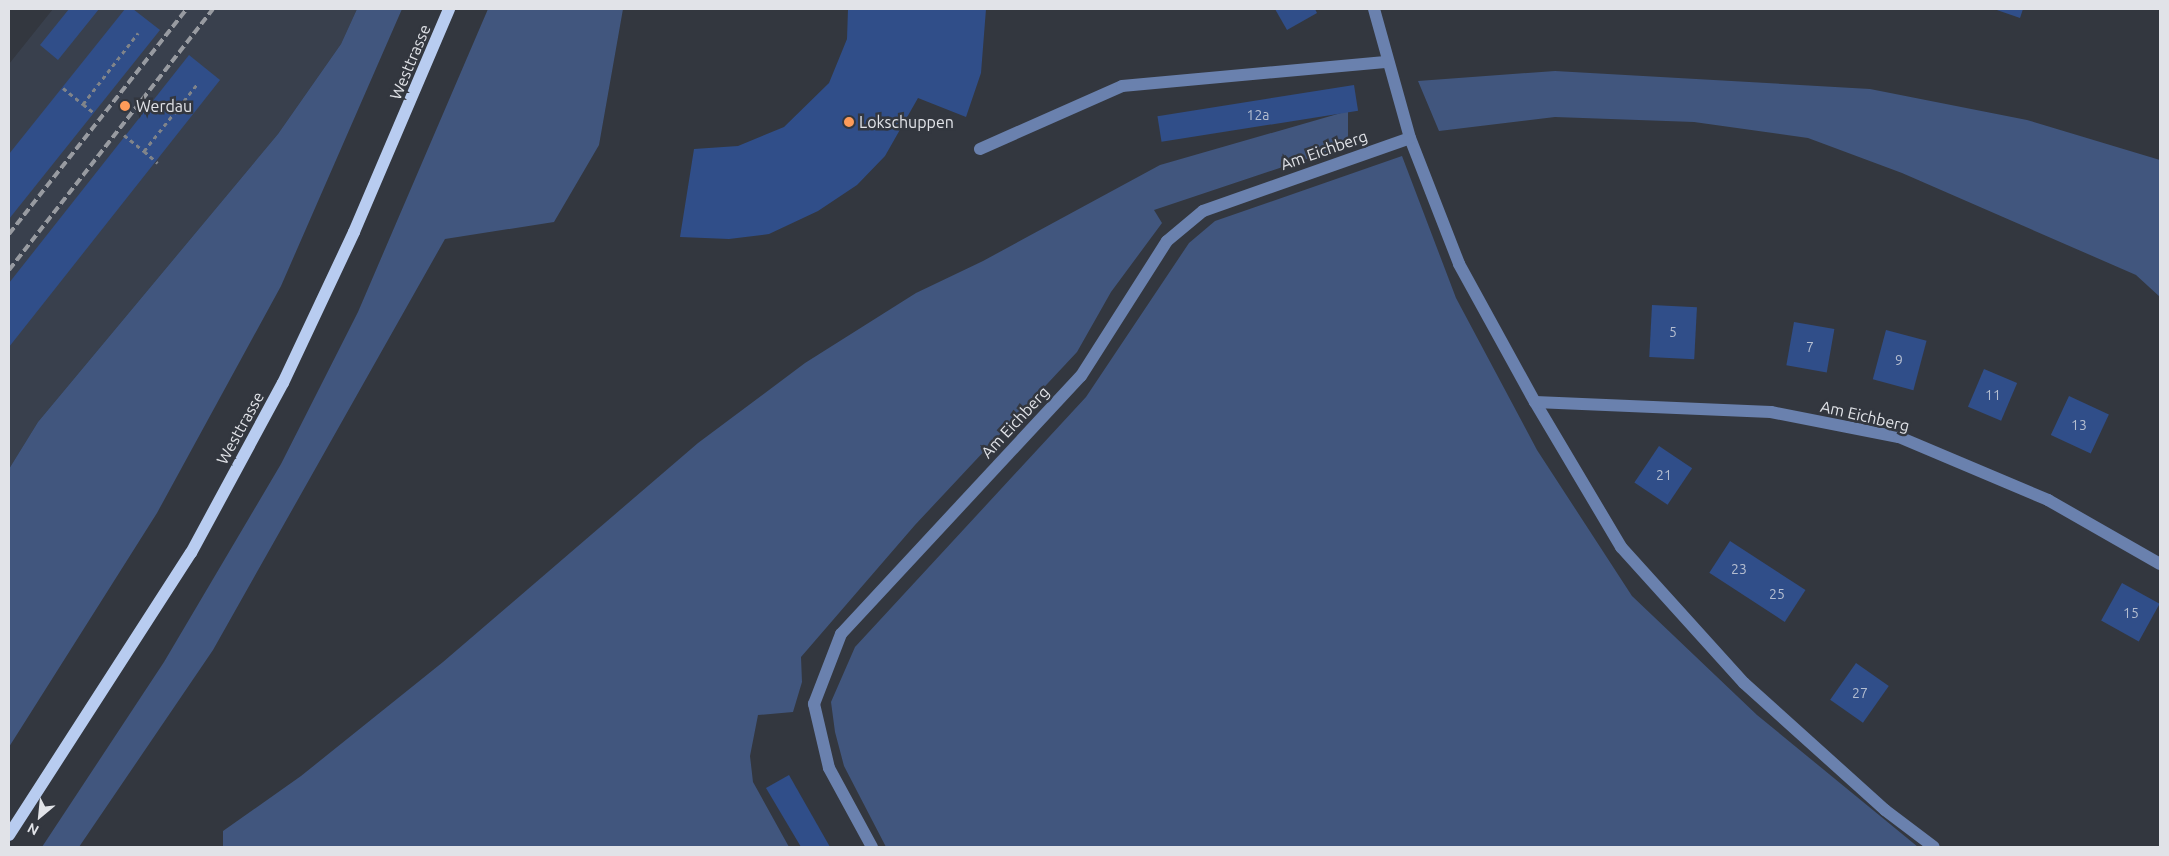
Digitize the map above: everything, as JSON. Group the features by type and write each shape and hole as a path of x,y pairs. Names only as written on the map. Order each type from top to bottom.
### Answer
{"main road":[{"name":"Westtrasse","path":"9,835 191,553 283,383 354,232 449,9"}],"street":[{"path":"1374,9 1410,138 1459,264 1534,402 1621,547 1744,683 1885,810 1934,847"},
{"path":"980,149 1122,86 1388,62"},
{"name":"Am Eichberg","path":"872,847 829,768 814,704 841,634 1081,376 1167,241 1203,211 1410,138"},
{"name":"Am Eichberg","path":"1534,402 1772,412 1899,437 2048,500 2160,564"}],"path":[{"path":"83,104 138,33"},
{"path":"144,151 198,83"},
{"path":"63,88 93,112"},
{"path":"124,135 158,163"}],"shaded area":[{"path":"53,9 357,9 341,44 278,134 38,422 9,469 9,64"},
{"path":"357,9 402,9 281,286 157,513 9,747 9,469 38,422 278,134 341,44"},
{"path":"488,9 623,9 599,145 554,222 445,239 213,650 79,847 42,847 164,662 281,464 358,312"},
{"path":"1555,71 1870,89 2027,120 2160,160 2160,297 2136,275 1902,173 1808,138 1694,122 1555,117 1439,131 1418,81"},
{"path":"1348,111 1348,145 1154,210 1162,223 1111,292 1077,352 915,525 801,657 802,682 793,712 758,715 750,756 753,782 789,847 223,847 223,831 301,776 443,662 698,443 805,363 916,293 983,261 1160,165"},
{"path":"1402,156 1456,298 1537,450 1632,596 1757,715 1918,847 886,847 844,766 835,732 831,702 855,647 1086,397 1189,243 1215,221"}],"building":[{"path":"69,9 99,9 58,60 40,45"},
{"path":"125,9 133,9 160,30 9,219 9,154"},
{"name":"Lokschuppen","path":"848,9 986,9 981,73 966,117 918,98 885,156 857,185 818,211 769,234 729,239 680,237 694,149 738,146 784,127 829,83 847,39"},
{"path":"1275,9 1315,9 1317,13 1287,30"},
{"path":"1994,9 2023,9 2020,18"},
{"path":"189,55 220,80 9,347 9,283"},
{"path":"1354,85 1358,111 1162,142 1157,116"},
{"path":"1652,305 1697,307 1694,359 1649,357"},
{"path":"1794,322 1834,329 1827,372 1786,365"},
{"path":"1886,330 1927,341 1913,390 1873,379"},
{"path":"1984,369 2017,383 2001,421 1968,407"},
{"path":"2069,396 2109,415 2091,454 2051,435"},
{"path":"1659,446 1692,468 1668,505 1634,482"},
{"path":"1730,541 1805,590 1785,622 1709,573"},
{"path":"2122,583 2160,604 2139,641 2101,621"},
{"path":"1856,663 1889,686 1863,723 1830,700"},
{"path":"789,775 830,847 801,847 766,788"}],"railway":[{"path":"9,234 187,9"},
{"path":"9,270 213,9"}],"place":[{"name":"Werdau","path":"125,106"},
{"name":"Lokschuppen","path":"849,122"}]}
